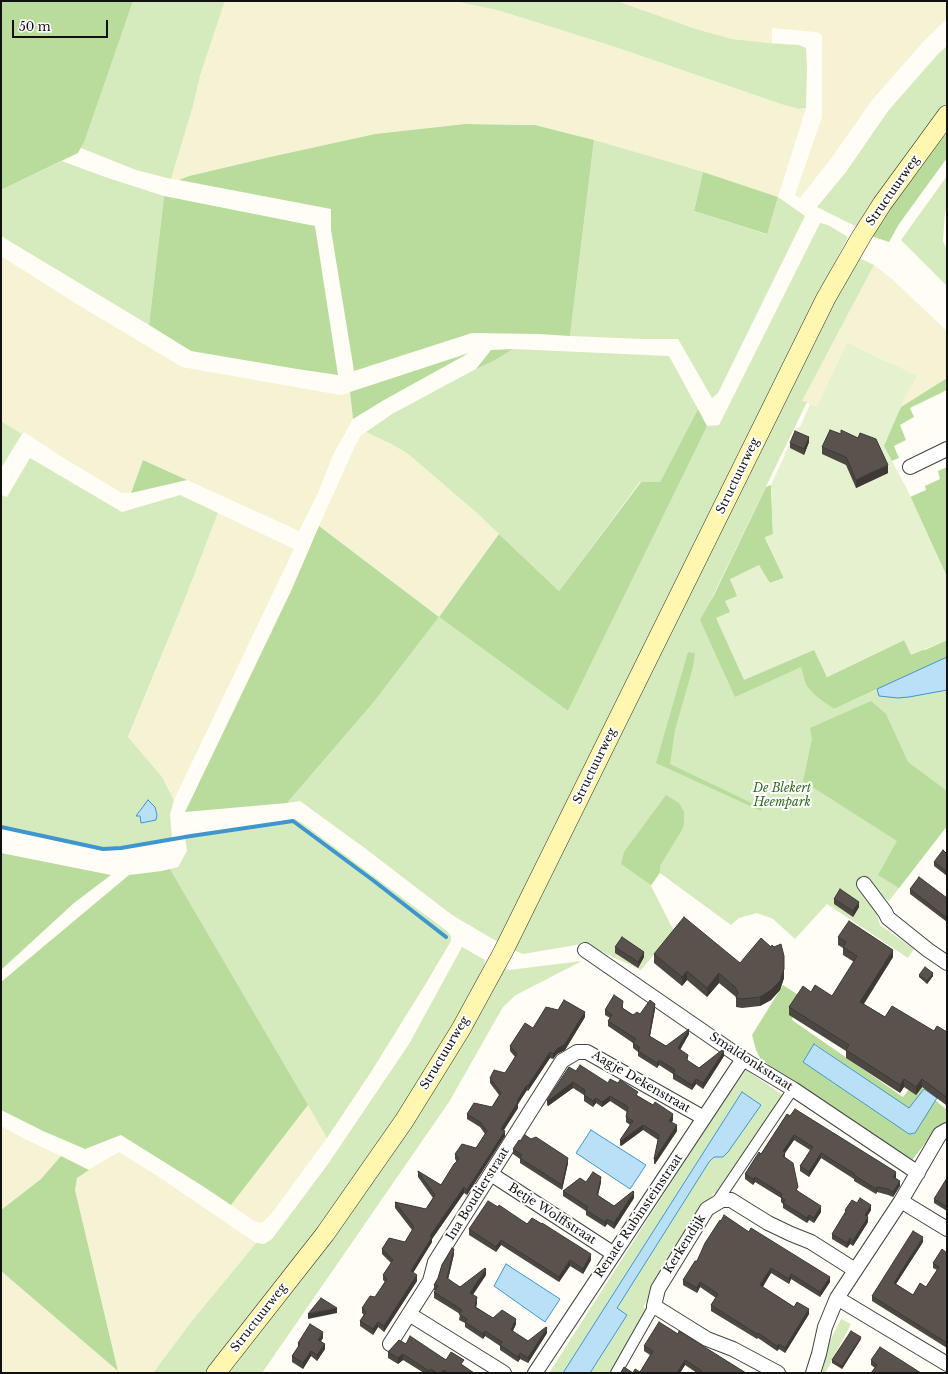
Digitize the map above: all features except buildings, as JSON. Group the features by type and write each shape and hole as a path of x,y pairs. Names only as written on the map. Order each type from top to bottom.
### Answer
{"main road":[{"name":"Structuurweg","path":"216,1373 325,1234 404,1121 461,1029 503,952 826,298 869,224 947,115"},
{"name":"Structuurweg","path":"933,134 947,122"}],"street":[{"path":"910,467 947,449"},
{"path":"864,884 888,918 928,950 947,962"},
{"name":"Smaldonkstraat","path":"585,950 743,1059 793,1089 918,1172"},
{"name":"Aagje Dekenstraat","path":"577,1052 587,1052 704,1118"},
{"name":"Ina Boudierstraat","path":"390,1344 430,1281 435,1262 562,1061 577,1052"},
{"name":"Renate Rubinsteinstraat","path":"535,1373 743,1059"},
{"path":"715,1205 793,1089"},
{"path":"813,1373 825,1327 837,1298 901,1201 940,1134 947,1130"},
{"name":"Betje Wolffstraat","path":"491,1174 614,1254"},
{"name":"Kerkendijk","path":"654,1306 658,1289 707,1209 722,1200 731,1200 774,1226 812,1242 855,1270"},
{"path":"901,1201 947,1228"},
{"path":"837,1298 947,1364"},
{"path":"616,1373 654,1306 707,1339 733,1349 778,1373"},
{"path":"409,1314 504,1373"}],"shaded area":[{"path":"225,1 454,1 497,10 618,48 784,105 799,109 806,108 778,197 670,162 575,135 535,125 506,124 465,124 375,134 189,176 179,180 171,179 193,106 200,76"},
{"path":"617,1 947,1 947,19 925,40 873,99 830,160 800,198 795,195 822,117 822,36 815,32 772,28 772,44 732,39 696,29"},
{"path":"1,256 80,306 182,367 335,394 343,395 350,392 353,419 333,455 318,493 299,531 143,460 131,493 122,493 65,459 24,432 22,434 1,421"},
{"path":"874,265 892,279 947,331 947,378 901,407 883,440 911,377 889,362 847,342 817,407 802,401"},
{"path":"366,432 407,453 499,534 439,617 319,526 355,446 361,435"},
{"path":"218,513 294,549 174,800 168,787 128,738"},
{"path":"308,1105 327,1138 272,1213 262,1223 254,1221 231,1205"},
{"path":"1,1126 61,1156 41,1179 1,1210"},
{"path":"119,1152 159,1177 256,1243 191,1322 153,1373 1,1373 1,1271 118,1370 75,1190 77,1178 84,1172"}],"green space":[{"path":"1,1 133,1 84,142 78,153 1,190"},
{"path":"133,1 225,1 200,76 193,106 171,179 136,170 81,148"},
{"path":"454,1 617,1 696,29 732,39 799,45 806,48 806,108 799,109 784,105 618,48 497,10"},
{"path":"947,46 947,109 857,227 817,207 846,172 888,111 938,54"},
{"path":"465,124 535,125 594,140 570,336 472,333 354,371 331,230 331,209 179,180 189,176 375,134"},
{"path":"947,133 947,158 899,224 889,242 871,236 896,197"},
{"path":"594,140 703,172 694,211 766,234 778,197 805,216 718,393 712,398 678,339 570,336"},
{"path":"62,161 164,196 149,325 1,236 1,190"},
{"path":"703,172 778,197 767,234 694,211"},
{"path":"947,176 947,211 945,213 943,241 947,250 947,286 901,240"},
{"path":"164,196 315,226 338,375 191,351 149,325"},
{"path":"820,223 828,225 848,237 803,324 498,942 452,915 300,801 287,803 373,703 439,617 568,711 700,439 707,426 719,425"},
{"name":"De Blekert Heempark","path":"857,257 874,265 802,401 807,402 710,602 796,657 803,671 806,685 834,709 947,658 947,826 889,901 864,884 876,911 880,925 914,949 908,958 827,904 795,939 773,919 757,913 739,918 731,925 660,873 651,886 674,931 641,970 592,946 582,944 523,954 513,950"},
{"path":"847,342 917,376 907,393 884,446 908,491 947,577 947,640 911,655 904,640 827,677 814,650 744,680 716,618 730,612 725,601 737,596 730,579 759,565 770,583 784,578 765,537 773,534 771,485 797,428 800,427 810,404 817,407"},
{"path":"513,349 669,356 698,409 660,482 640,482 559,591 478,514 407,453 366,432 392,414"},
{"path":"513,349 495,360 476,369 491,350"},
{"path":"469,353 384,400 353,419 350,392"},
{"path":"947,378 947,390 910,408 914,417 900,425 906,440 894,446 899,458 882,465 883,440 901,407"},
{"path":"698,409 707,426 568,711 439,617 499,534 559,591 641,482 660,482"},
{"path":"1,421 22,434 1,468"},
{"path":"30,458 122,512 180,495 218,513 186,596 128,737 162,777 174,800 170,814 172,839 105,849 1,826 1,495 7,497","holes":["148,800 156,811 156,820 141,823 140,816"]},
{"path":"143,460 187,480 131,493"},
{"path":"947,467 947,577 910,497 926,490 925,486 940,479 938,471"},
{"path":"771,485 773,535 765,538 784,578 770,583 730,579 738,596 815,650 827,677 904,640 925,650 947,640 947,657 834,709 816,696 806,685 801,667 735,697 700,620 714,595 766,487"},
{"path":"319,526 439,617 373,703 287,803 185,812 291,591"},
{"path":"688,652 695,653 693,667 675,730 670,764 762,808 761,811 656,763"},
{"path":"871,701 886,714 908,762 947,791 947,826 899,888 878,875 897,841 803,781 812,739 810,728"},
{"path":"666,795 679,803 684,812 684,824 682,830 661,864 660,872 651,885 621,864 624,852"},
{"path":"295,819 447,931 451,936 451,941 425,985 371,1072 327,1138 170,869 178,867 187,851 185,837"},
{"path":"1,853 111,875 74,903 1,970"},
{"path":"170,869 308,1105 231,1205 121,1135 85,1149 43,1131 1,1110 1,982 129,875"},
{"path":"462,947 485,960 484,966 469,997 392,1125 328,1220 205,1373 153,1373 191,1322 256,1243 264,1244 272,1239 328,1164 409,1044"},
{"path":"582,961 516,995 503,1007 449,1102 262,1373 225,1373 336,1234 398,1146 441,1076 502,969 505,968 509,970"},
{"path":"783,985 800,996 795,1005 792,1020 903,1097 915,1081 924,1089 909,1109 815,1044 803,1062 909,1134 915,1133 935,1100 947,1110 947,1122 938,1127 912,1160 781,1075 760,1058 752,1035"},
{"path":"746,1070 783,1095 723,1195 714,1193 643,1307 648,1310 610,1373 590,1373 627,1315 616,1308 709,1162 714,1157 742,1093 563,1373 549,1373 701,1136"},
{"path":"61,1156 89,1170 77,1178 75,1190 118,1371 1,1271 1,1210 41,1179"},
{"path":"841,1319 851,1324 826,1372 827,1373 818,1373 819,1363"}],"water":[{"path":"947,657 947,690 898,698 879,696 877,689"},
{"path":"148,800 155,807 157,815 156,820 141,823 140,816 136,816"},
{"path":"814,1044 909,1108 924,1089 937,1098 915,1133 909,1134 803,1062"},
{"path":"742,1092 761,1105 728,1152 723,1157 714,1157 709,1162 617,1308 627,1315 590,1373 563,1373"},
{"path":"591,1130 646,1165 630,1189 576,1153"},
{"path":"506,1264 560,1299 545,1322 494,1286"}],"waterway":[{"path":"1,827 103,849 121,848 293,821 446,937"}]}
